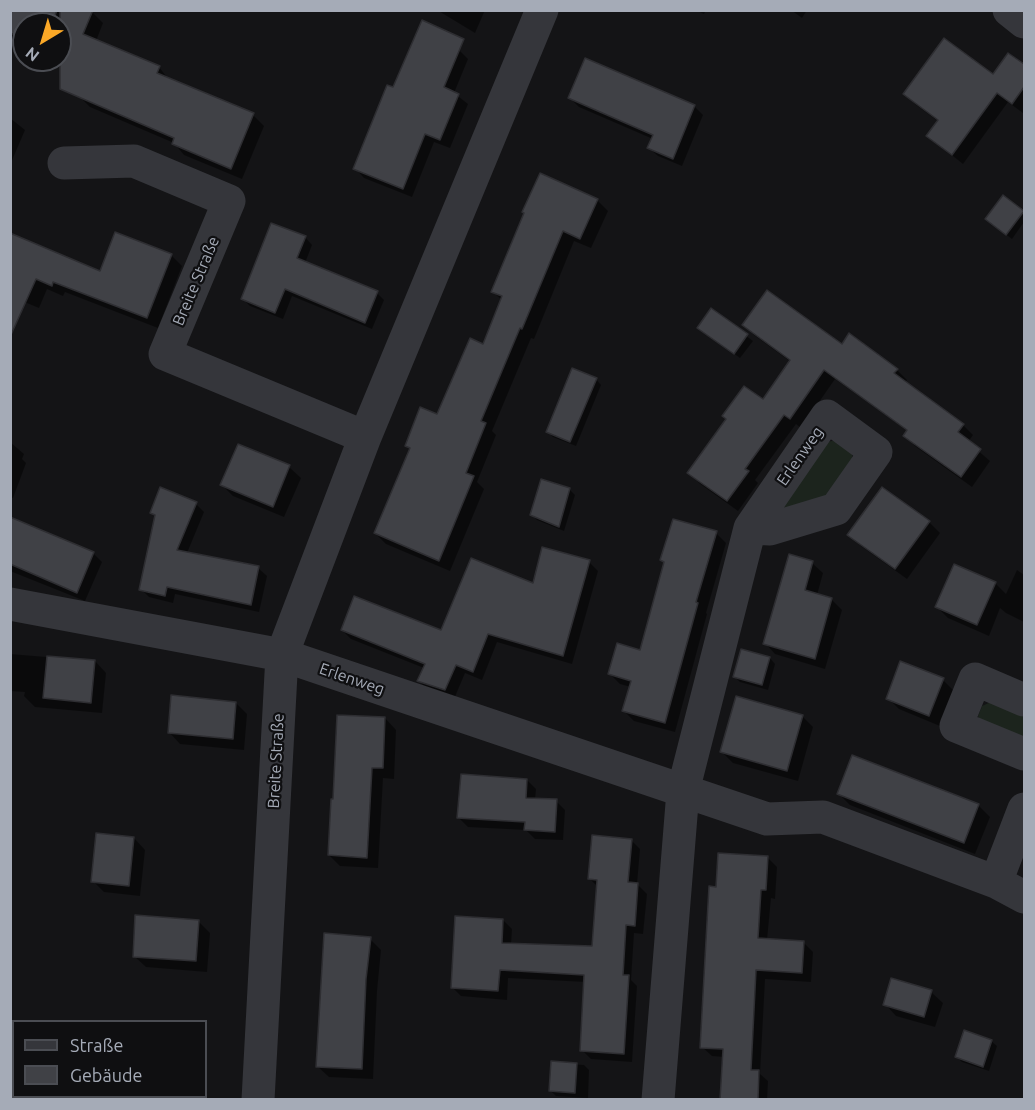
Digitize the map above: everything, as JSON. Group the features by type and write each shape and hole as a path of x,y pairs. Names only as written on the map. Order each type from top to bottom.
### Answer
{"street":[{"name":"Breite Straße","path":"258,1100 282,655 364,437 542,10"},
{"path":"1009,10 1024,22"},
{"name":"Breite Straße","path":"64,163 134,161 229,201 165,354 364,437"},
{"path":"658,1100 683,791 750,528"},
{"name":"Erlenweg","path":"10,604 282,655 767,819 823,817 996,882 1024,897"},
{"path":"1024,700 975,679 956,726 1024,754"},
{"path":"996,882 1024,809"}],"shaded area":[{"path":"842,439 851,447 854,467 831,499 778,513 822,443"},
{"path":"991,702 1024,716 1024,740 981,722 978,716 982,706"}],"building":[{"path":"10,10 57,10 56,12 12,12 12,34 10,33"},
{"path":"60,10 93,10 83,34 160,66 157,73 254,113 231,169 172,144 174,138 60,89 60,72 72,72 72,12 60,12"},
{"path":"422,20 464,39 444,87 459,94 440,140 425,134 403,189 353,169 387,85 393,87"},
{"path":"944,38 993,74 1008,53 1024,64 1024,87 1012,104 997,93 952,155 926,136 938,120 903,94"},
{"path":"585,58 695,105 673,159 647,148 653,135 568,98"},
{"path":"540,173 598,199 580,239 563,231 522,329 520,328 481,421 486,423 466,473 474,476 439,561 374,533 410,448 405,446 420,407 437,414 470,338 483,344 502,296 491,292"},
{"path":"1003,195 1024,211 1006,235 985,219"},
{"path":"271,223 306,236 297,258 378,291 365,323 285,289 275,313 241,299"},
{"path":"115,232 172,254 147,318 53,282 52,286 36,279 10,337 10,233 100,271"},
{"path":"767,290 842,344 849,333 898,369 894,373 964,424 958,432 981,449 961,477 903,436 907,430 824,370 790,419 784,415 745,469 749,471 727,501 687,473 726,419 722,416 744,386 763,399 790,360 742,325"},
{"path":"711,308 748,334 734,354 697,328"},
{"path":"572,368 597,378 570,442 546,432"},
{"path":"238,444 290,465 273,507 220,485"},
{"path":"541,479 570,488 559,527 530,515"},
{"path":"160,487 197,502 177,550 259,566 251,605 167,587 165,596 139,590 155,515 150,513"},
{"path":"882,487 930,521 895,569 847,535"},
{"path":"10,517 94,552 77,593 10,564"},
{"path":"673,519 717,531 665,723 622,711 631,681 608,674 617,643 640,650 664,562 660,560"},
{"path":"542,547 590,560 563,656 488,634 473,672 456,665 445,690 417,681 425,664 341,630 354,596 441,630 471,558 533,583"},
{"path":"789,554 813,561 805,590 832,598 815,659 763,644"},
{"path":"954,564 996,582 977,625 935,607"},
{"path":"741,649 770,657 762,685 733,677"},
{"path":"47,656 95,660 91,703 43,698"},
{"path":"900,661 944,678 929,716 886,699"},
{"path":"171,695 236,702 233,739 168,733"},
{"path":"736,696 803,715 787,771 720,752"},
{"path":"337,715 385,717 383,768 372,768 367,858 328,855"},
{"path":"852,755 979,804 964,843 837,794"},
{"path":"461,774 527,779 526,798 557,799 555,832 524,830 525,822 457,818"},
{"path":"96,833 134,837 129,886 91,882"},
{"path":"592,835 632,839 628,882 638,883 635,926 626,925 623,975 629,975 624,1054 580,1051 584,975 500,970 498,991 451,988 455,916 503,919 502,943 592,946 597,880 588,879"},
{"path":"718,853 768,856 766,890 761,890 758,938 804,941 802,973 756,970 751,1070 759,1070 758,1100 720,1100 723,1049 700,1048 709,886 716,887"},
{"path":"135,915 199,920 196,961 133,957"},
{"path":"324,933 371,937 366,979 362,1069 316,1067"},
{"path":"891,978 932,990 924,1017 883,1005"},
{"path":"964,1030 992,1040 983,1067 955,1057"},
{"path":"551,1061 577,1063 575,1093 549,1091"}]}
